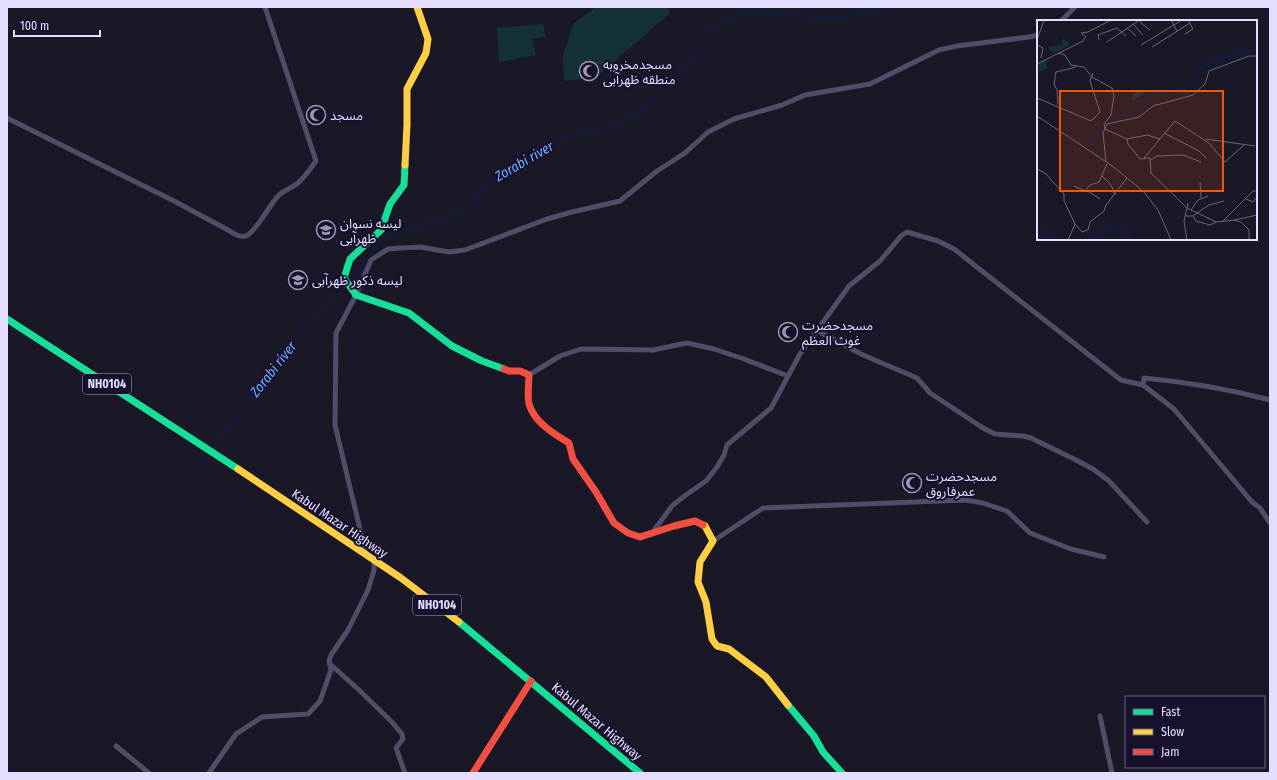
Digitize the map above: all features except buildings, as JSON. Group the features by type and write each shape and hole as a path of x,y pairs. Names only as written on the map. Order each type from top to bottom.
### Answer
{"main road":[{"path":"418,7 428,39 426,52 407,89 404,185 390,204 381,230 350,259 344,278 356,295 410,313 452,346 482,361 509,371 520,371 529,375 529,404 537,418 556,435 569,443 574,460 596,492 614,523 628,533 640,538 674,526 695,521 705,526 713,541 700,562 698,582 706,602 712,639 717,646 729,649 766,677 814,736 823,752 842,773"},
{"name":"Kabul Mazar Highway","path":"7,319 401,578 461,624 531,681 640,773"},
{"path":"473,773 531,681"}],"street":[{"path":"7,118 243,237 254,229 278,196 298,183 316,161 265,7"},
{"path":"1062,20 1075,7"},
{"path":"367,555 335,425 336,332 356,295 371,260 388,249 420,247 449,252 466,250 547,219 620,201 657,172 685,153 708,132 734,118 782,105 805,95 870,84 939,50 958,46 1029,38 1037,35"},
{"path":"650,535 672,506 706,481 717,467 724,455 727,445 770,408 800,354 849,286 880,261 901,236 907,232 938,241 954,249 1121,380 1143,385 1174,409 1252,502 1260,508 1270,523"},
{"path":"816,330 863,355 917,378 930,392 983,428 995,434 1031,438 1093,470 1109,481 1146,522"},
{"path":"529,375 560,356 581,349 653,350 686,343 744,359 788,376"},
{"path":"1143,385 1144,378 1165,380 1239,392 1270,400"},
{"path":"713,541 763,508 965,500 983,503 1007,511 1030,533 1071,550 1104,557"},
{"path":"209,773 236,734 262,717 308,714 320,701 331,670 331,655 348,630 368,590 374,570 374,560"},
{"path":"330,664 392,722 402,734 403,739 396,748 405,773"},
{"path":"1100,716 1112,773"},
{"path":"116,746 149,773"}],"green space":[{"path":"596,7 668,7 670,13 595,78 564,81 563,56 573,24"},
{"path":"543,24 546,37 532,39 536,55 499,62 497,28"}],"waterway":[{"name":"Zorabi river","path":"348,281 384,238 466,210 495,176 537,155 566,137 603,128 636,116 694,59 705,32 743,13 842,18 888,7"},
{"name":"Zorabi river","path":"213,449 215,444 301,333 346,284"},
{"name":"Zorabi river","path":"200,478 211,454"}],"traffic: fast":[{"path":"405,165 404,185 390,204 381,230 350,259 344,278 356,295 409,313 452,346 482,361 504,369"},
{"path":"7,319 238,469"},
{"path":"459,622 640,773"},
{"path":"788,705 814,736 823,752 842,773"}],"traffic: slow":[{"path":"405,165 407,89 426,53 428,39 417,7"},
{"path":"238,469 401,578 459,622"},
{"path":"703,525 713,541 700,562 698,582 706,602 712,639 717,646 729,649 766,677 788,705"}],"traffic: jam":[{"path":"504,369 509,371 520,371 529,375 529,404 535,416 545,427 569,443 573,459 596,492 614,523 628,533 640,537 695,521 703,525"},
{"path":"473,773 531,681"}],"place":[{"name":"مسجدمخروبه منطقه ظهرآبی","path":"589,71"},
{"name":"مسجد","path":"316,115"},
{"name":"لیسه نسوان ظهرآبی","path":"326,230"},
{"name":"لیسه ذکور ظهرآبی","path":"298,280"},
{"name":"مسجدحضرت غوث العظم","path":"788,332"},
{"name":"مسجدحضرت عمرفاروق","path":"912,483"}]}
